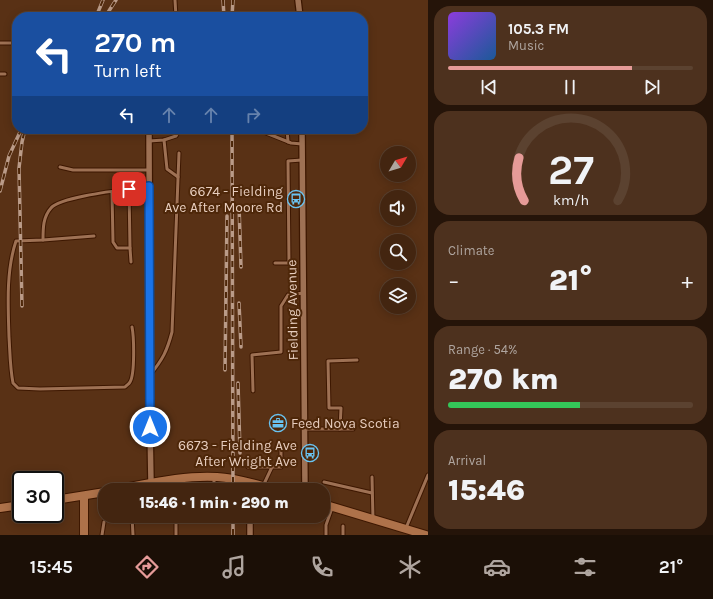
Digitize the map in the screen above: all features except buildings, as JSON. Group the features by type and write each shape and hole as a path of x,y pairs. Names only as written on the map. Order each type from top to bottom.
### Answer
{"main road":[{"path":"151,483 203,477 233,479 243,483"},
{"path":"64,499 98,493"},
{"path":"84,496 84,535"},
{"path":"0,508 12,506"},
{"path":"332,507 426,535"}],"street":[{"path":"298,0 299,12"},
{"path":"149,134 151,483"},
{"name":"Fielding Avenue","path":"302,134 305,483"},
{"path":"250,523 250,535"}],"lane":[{"path":"175,0 176,12"},
{"path":"0,44 12,43"},
{"path":"0,74 5,74"},
{"path":"149,141 164,140 176,136 177,134"},
{"path":"287,134 288,142"},
{"path":"270,135 288,142 302,144"},
{"path":"164,140 167,169 178,176"},
{"path":"150,376 162,361 172,332 179,153"},
{"path":"275,263 289,263 288,161 302,160"},
{"path":"60,167 73,170 149,170"},
{"path":"43,240 43,222 51,207 70,198 149,186"},
{"path":"129,189 131,262"},
{"path":"112,192 113,242 117,248 130,248"},
{"path":"94,236 16,241 12,254 8,314 10,366 13,383 18,388 40,389 125,387 130,382 133,370 134,334 132,327"},
{"path":"253,391 252,354 281,352 281,306 288,295 304,294"},
{"path":"340,429 341,408 330,408 328,361 357,360"},
{"path":"305,429 353,429"},
{"path":"248,467 281,467 281,449"},
{"path":"264,483 272,467"},
{"path":"406,528 428,475"},
{"path":"214,477 214,483"},
{"path":"372,477 373,518"},
{"path":"324,482 372,493"},
{"path":"326,535 326,525 332,507"},
{"path":"102,535 104,523"},
{"path":"132,523 133,535"},
{"path":"176,523 176,535"},
{"path":"343,526 343,535"}],"railway":[{"path":"98,12 103,0"},
{"path":"108,12 116,0"},
{"path":"223,0 224,12"},
{"path":"232,12 233,0"},
{"path":"0,191 9,156 19,134"},
{"path":"22,306 19,168 24,134"},
{"path":"232,134 233,483"},
{"path":"239,205 241,267"},
{"path":"225,370 227,216"},
{"path":"239,303 241,347"},
{"path":"238,383 240,453"},
{"path":"233,523 233,535"}],"place":[{"name":"6674 - Fielding Ave After Moore Rd","path":"296,199"},
{"name":"Feed Nova Scotia","path":"278,423"},
{"name":"6673 - Fielding Ave After Wright Ave","path":"310,453"}],"route":[{"path":"129,189 149,186 150,427"}]}
